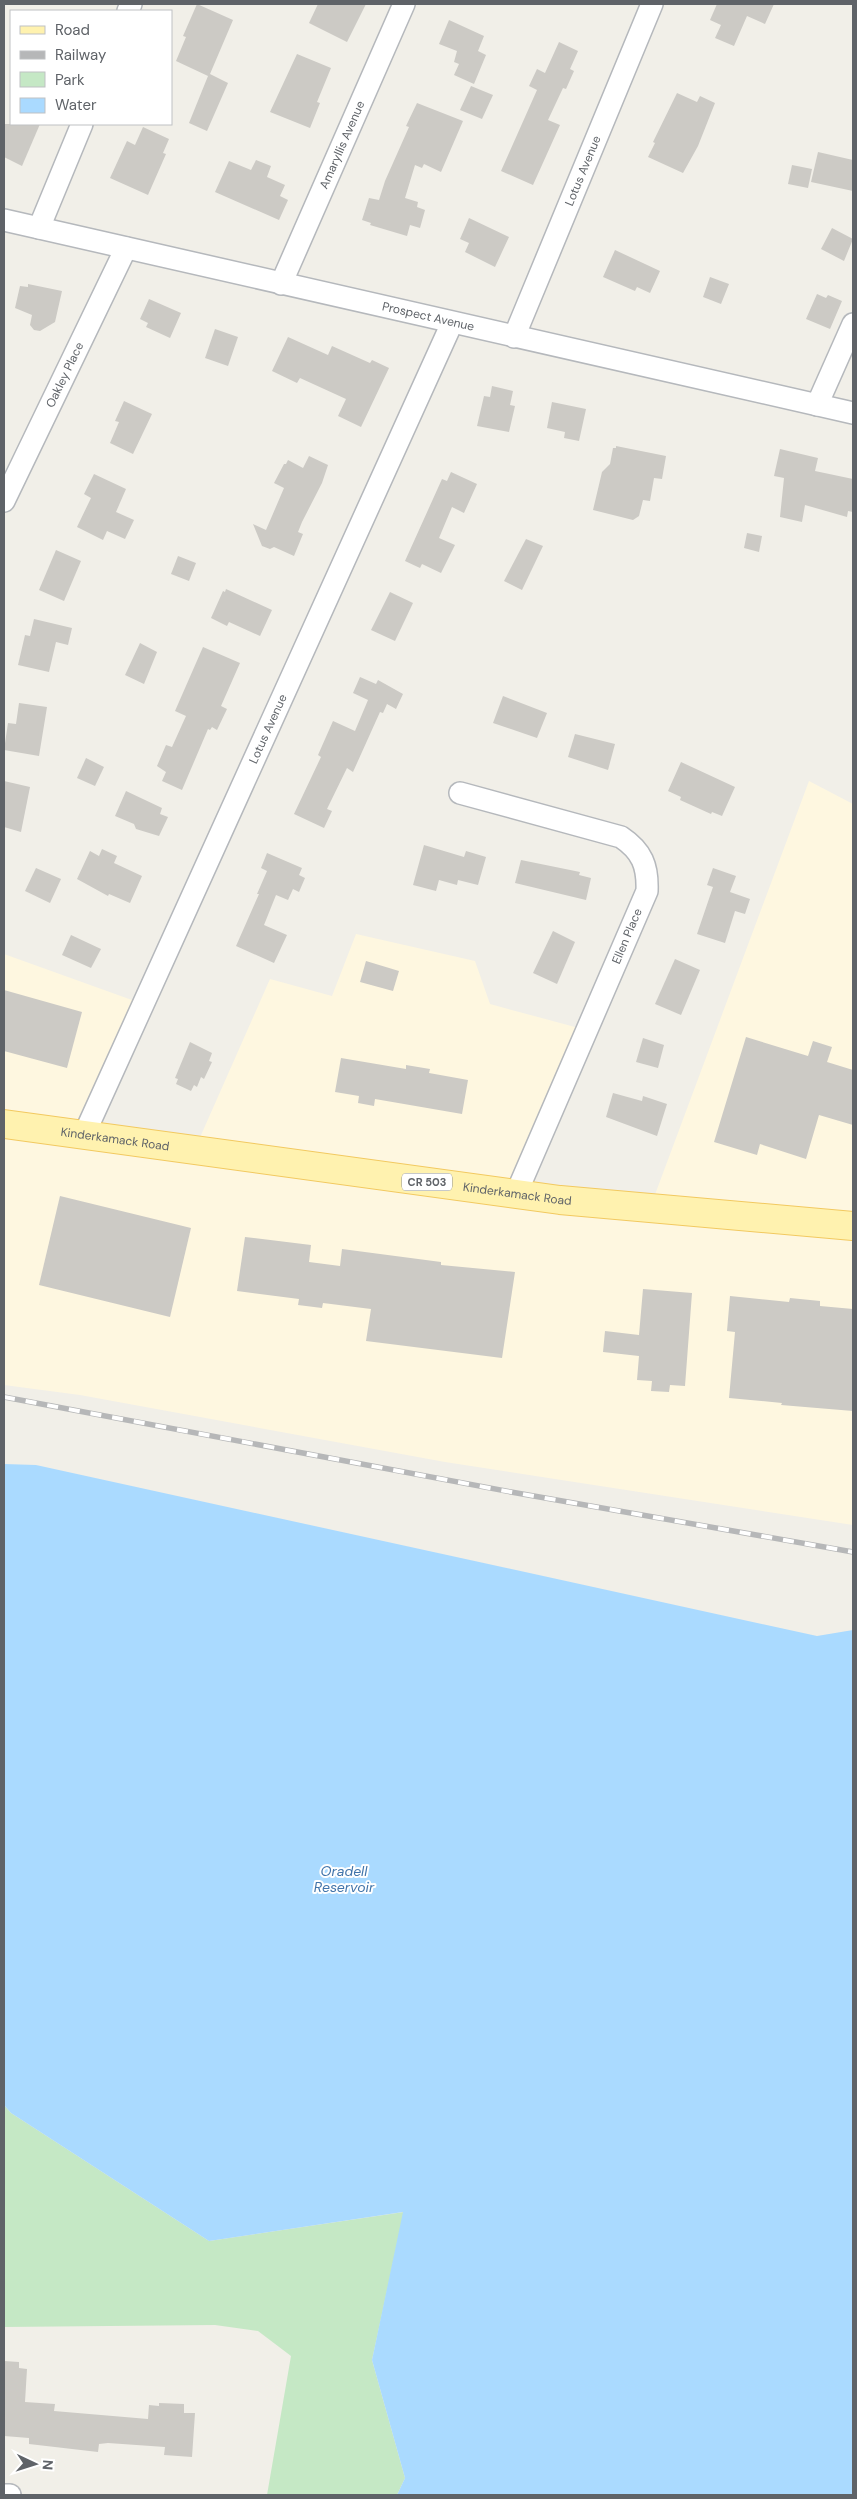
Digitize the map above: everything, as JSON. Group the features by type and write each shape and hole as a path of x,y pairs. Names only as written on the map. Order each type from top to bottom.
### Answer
{"main road":[{"name":"Kinderkamack Road","path":"4,1124 83,1137 516,1194 853,1226"}],"street":[{"name":"Amaryllis Avenue","path":"280,284 404,4"},
{"name":"Lotus Avenue","path":"514,337 652,4"},
{"path":"39,228 82,125"},
{"name":"Prospect Avenue","path":"4,220 853,413"},
{"name":"Oakley Place","path":"4,501 126,248"},
{"name":"Lotus Avenue","path":"83,1137 452,323"},
{"path":"817,405 853,324"},
{"name":"Ellen Place","path":"460,792 621,836 633,845 643,858 648,874 646,891 516,1194"},
{"path":"4,2495 10,2495"}],"shaded area":[{"path":"809,781 853,804 853,1525 445,1462 80,1395 4,1385 4,954 143,1004 83,1137 194,1151 270,979 332,996 356,934 475,961 490,1004 586,1030 516,1194 650,1208"}],"green space":[{"path":"4,2105 11,2113 209,2241 404,2212 372,2360 405,2478 397,2495 267,2495 291,2356 258,2331 215,2325 4,2327"}],"water":[{"name":"Oradell Reservoir","path":"4,1464 36,1465 817,1636 853,1630 853,2495 397,2495 405,2478 372,2360 403,2212 209,2241 11,2113 4,2105"}],"building":[{"path":"197,4 233,20 210,74 228,83 207,131 189,123 208,76 176,61 186,37 183,36"},
{"path":"318,4 366,4 347,42 309,23"},
{"path":"717,4 774,4 765,24 747,16 734,46 715,38 721,25 710,20"},
{"path":"449,20 484,36 478,51 486,55 474,84 454,75 459,64 454,62 457,51 439,44"},
{"path":"559,42 578,51 570,69 574,71 566,89 563,88 548,120 560,125 533,185 501,171 537,90 529,86 537,69 545,73"},
{"path":"297,54 331,68 317,102 320,103 310,128 270,112"},
{"path":"471,86 493,95 482,119 460,110"},
{"path":"677,93 697,102 700,96 715,103 698,146 683,173 648,157 655,143 653,142"},
{"path":"417,103 463,121 441,172 424,164 422,168 415,165 405,198 418,202 417,207 425,210 420,228 410,225 407,236 370,225 371,223 362,220 369,198 379,200 385,181 409,127 406,126"},
{"path":"4,124 40,125 22,166 4,157"},
{"path":"143,127 169,139 163,153 166,154 148,195 110,178 127,141 135,145"},
{"path":"818,152 853,160 853,191 811,182"},
{"path":"256,160 271,166 267,177 285,185 280,196 288,200 279,220 215,192 229,161 251,170"},
{"path":"792,165 812,169 808,188 788,184"},
{"path":"469,218 509,237 495,267 465,252 469,243 460,239"},
{"path":"832,228 853,239 844,261 821,249"},
{"path":"615,250 660,271 650,293 637,287 635,291 603,277"},
{"path":"710,277 729,284 721,304 703,297"},
{"path":"28,284 62,291 55,322 40,331 34,330 30,325 32,315 15,308 20,286 28,287"},
{"path":"817,294 826,298 828,295 842,301 830,329 806,319"},
{"path":"149,299 181,313 170,338 146,327 148,323 140,319"},
{"path":"215,329 238,337 228,366 205,358"},
{"path":"288,337 328,355 332,346 370,363 372,360 389,368 361,427 338,416 346,399 300,378 297,383 272,371"},
{"path":"492,386 513,391 510,405 515,406 509,432 477,426 484,396 490,397"},
{"path":"124,401 152,414 133,454 110,443 119,422 115,421"},
{"path":"552,402 586,409 579,441 564,438 565,432 547,428"},
{"path":"616,446 666,456 662,479 654,478 650,501 643,500 639,516 633,520 593,510 602,472 610,464 613,448 616,448"},
{"path":"780,449 818,458 815,471 853,479 853,512 848,511 847,517 805,505 802,522 780,517 784,478 774,476"},
{"path":"309,456 328,465 322,483 298,532 303,534 294,556 274,547 270,549 262,546 253,524 266,530 284,488 274,483 288,460 303,468"},
{"path":"451,472 477,484 464,513 452,507 439,538 455,545 441,573 422,564 420,568 405,561 442,479 447,481"},
{"path":"94,474 126,489 116,512 134,520 125,539 107,531 103,540 77,527 91,498 84,494"},
{"path":"747,533 762,536 759,552 744,548"},
{"path":"526,539 543,546 522,590 504,581"},
{"path":"56,550 81,561 64,601 39,590"},
{"path":"178,556 196,563 189,581 171,574"},
{"path":"226,589 272,610 260,636 229,622 227,626 211,618 223,591 225,592"},
{"path":"390,592 413,603 395,641 371,630"},
{"path":"34,619 72,628 68,645 56,642 49,672 18,665 25,635 30,636"},
{"path":"140,643 157,652 144,684 125,675"},
{"path":"203,647 240,663 221,706 227,709 217,730 212,727 210,730 208,729 182,790 162,781 166,772 157,766 166,745 172,747 186,716 175,711"},
{"path":"360,677 376,684 378,680 403,694 396,709 387,704 383,713 380,712 353,772 347,768 327,809 332,811 324,828 294,814 321,757 318,755 333,721 355,731 368,700 353,693"},
{"path":"503,696 547,713 537,738 493,723"},
{"path":"19,703 47,707 39,756 4,750 8,723 16,724"},
{"path":"575,734 615,744 608,770 568,757"},
{"path":"86,758 104,767 95,786 77,778"},
{"path":"681,762 735,787 722,816 712,812 711,814 680,800 681,797 668,791"},
{"path":"4,781 30,787 21,832 4,827"},
{"path":"126,791 162,808 160,814 168,817 159,836 136,829 134,824 115,816"},
{"path":"424,845 464,857 466,851 486,857 478,885 458,880 457,885 439,880 436,891 413,885"},
{"path":"102,849 117,856 114,863 142,876 130,903 109,894 108,896 77,879 90,851 99,856"},
{"path":"267,853 302,868 299,875 305,878 299,892 293,889 288,900 276,895 264,925 287,935 274,963 236,946 267,871 261,868"},
{"path":"521,860 580,872 579,875 591,878 586,900 515,883"},
{"path":"36,868 61,879 50,903 25,891"},
{"path":"713,868 736,876 730,892 750,899 745,914 735,911 725,943 697,934 713,887 707,885"},
{"path":"553,931 575,942 557,984 533,973"},
{"path":"71,935 101,949 91,968 62,955"},
{"path":"675,959 700,970 681,1015 655,1004"},
{"path":"366,961 399,971 393,991 360,982"},
{"path":"4,990 82,1012 67,1068 4,1051"},
{"path":"746,1037 808,1056 813,1041 832,1047 827,1062 853,1070 853,1125 819,1115 806,1159 760,1144 757,1155 714,1142"},
{"path":"643,1038 664,1045 658,1068 636,1062"},
{"path":"190,1042 212,1053 209,1061 212,1062 204,1079 201,1077 197,1087 194,1085 191,1091 176,1084 178,1079 175,1078"},
{"path":"341,1058 406,1069 406,1065 430,1069 429,1073 468,1080 462,1114 375,1099 374,1106 358,1103 359,1096 335,1092"},
{"path":"613,1093 642,1101 643,1096 667,1104 657,1136 606,1117"},
{"path":"60,1196 191,1228 170,1317 39,1285"},
{"path":"245,1237 311,1245 309,1262 340,1266 342,1249 441,1262 441,1265 515,1272 502,1358 366,1341 371,1309 323,1303 322,1308 298,1305 299,1299 237,1291"},
{"path":"643,1289 692,1293 685,1386 670,1385 669,1392 651,1391 652,1381 637,1380 639,1356 603,1352 605,1331 639,1335"},
{"path":"730,1296 789,1302 790,1298 820,1301 820,1306 853,1309 853,1411 781,1405 782,1403 729,1398 735,1332 727,1331"},
{"path":"4,2361 19,2362 19,2368 27,2369 25,2402 55,2404 54,2411 148,2419 149,2405 159,2406 159,2403 184,2404 184,2413 195,2413 192,2457 164,2455 165,2447 108,2443 99,2444 98,2452 29,2444 29,2438 4,2436"}],"railway":[{"path":"4,1397 511,1492 853,1552"}]}
